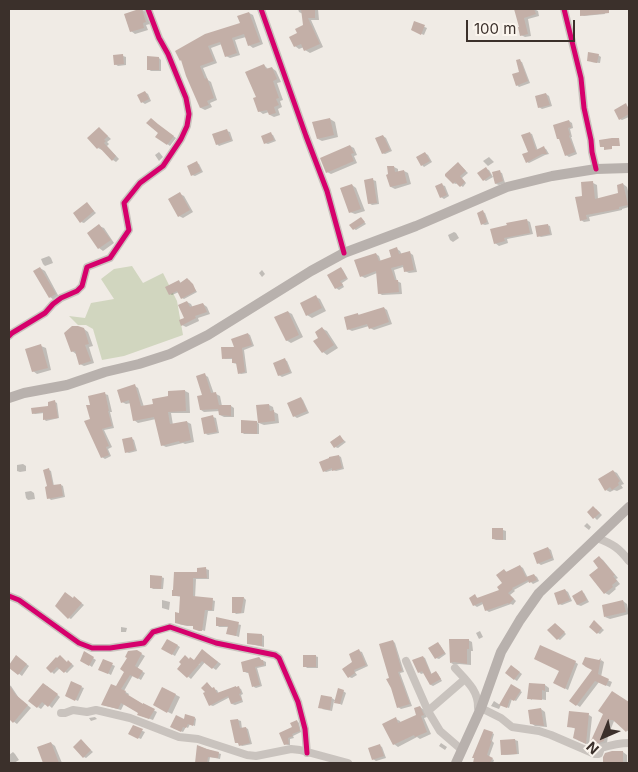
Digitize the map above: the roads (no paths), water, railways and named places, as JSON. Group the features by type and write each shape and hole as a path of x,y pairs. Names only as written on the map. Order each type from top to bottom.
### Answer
{"main road":[{"path":"9,398 24,393 66,385 170,354 208,335 344,253 416,226 507,187 596,168 629,168"},
{"path":"456,763 479,711 501,652 520,620 539,593 629,507"}],"street":[{"path":"9,336 45,313 61,298 77,291 82,286 87,267 110,258 129,230 124,204 140,183 163,166 181,139 189,114 186,98 148,9"},
{"path":"261,9 327,191 344,253"},
{"path":"564,9 581,78 584,108 596,168"},
{"path":"597,538 610,543 623,553 629,561"},
{"path":"9,596 18,600 79,643 92,648 110,648 144,643 153,632 170,627 216,643 275,655 279,658 298,702 305,729 307,753"},
{"path":"406,661 428,711 440,731 462,750"},
{"path":"455,668 475,692 479,700 479,711 501,718 512,727 551,735 595,754 600,754 601,748 629,742"},
{"path":"428,711 465,679"},
{"path":"61,713 73,710 87,712 96,710 130,718 179,737 198,739 247,755 256,756 291,749 348,763"}]}
